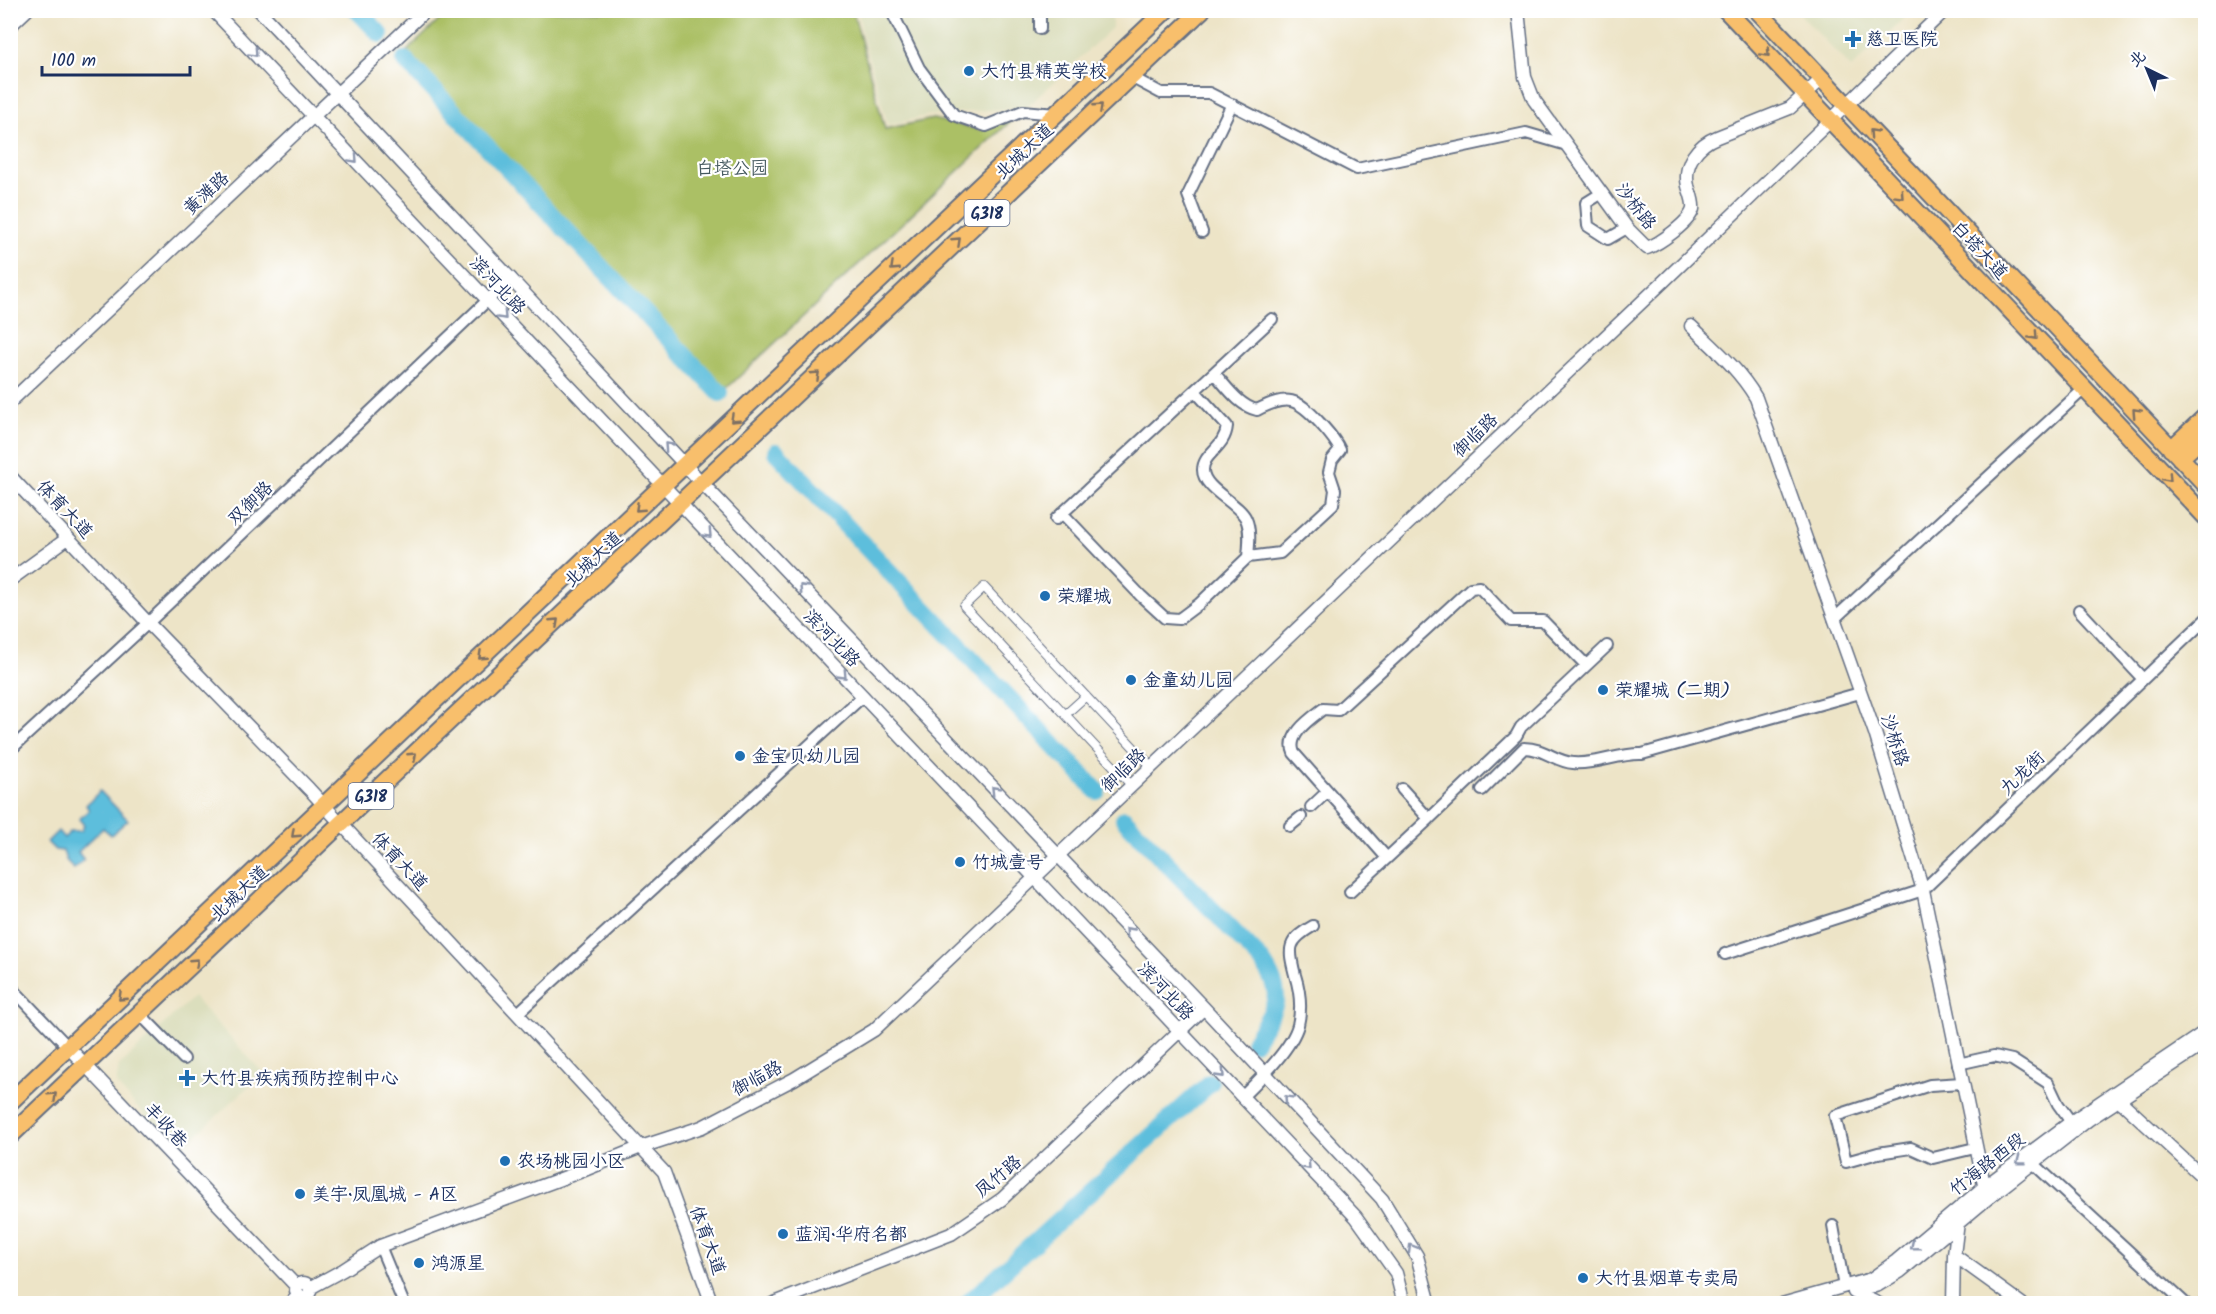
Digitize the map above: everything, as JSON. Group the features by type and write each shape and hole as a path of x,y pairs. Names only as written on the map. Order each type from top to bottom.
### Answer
{"highway":[{"name":"北城大道","path":"10,1102 1166,10"},
{"name":"北城大道","path":"10,1136 1202,10"},
{"name":"白塔大道","path":"1726,10 2205,517"},
{"name":"白塔大道","path":"1757,10 2205,485"},
{"path":"2176,454 2205,416"},
{"path":"2176,454 2205,435"}],"street":[{"path":"10,26 27,10"},
{"name":"滨河北路","path":"213,10 1356,1217 1396,1273 1404,1304"},
{"name":"滨河北路","path":"259,10 702,483 1204,1008 1382,1199 1417,1256 1430,1304"},
{"name":"黄滩路","path":"10,402 426,10"},
{"path":"894,10 893,14 919,68 954,115 986,126 1023,111 1056,114"},
{"path":"1040,10 1040,29"},
{"name":"沙桥路","path":"1518,10 1525,77 1534,99 1627,228 1647,248 1658,245 1693,210 1687,176 1690,163 1698,149 1716,137 1790,108 1822,79"},
{"name":"御临路","path":"303,1295 380,1246 641,1147 702,1127 794,1079 874,1030 1945,10"},
{"path":"1131,77 1161,93 1209,93 1357,169 1526,133 1568,145"},
{"path":"1202,232 1188,195 1232,105"},
{"path":"1602,193 1586,203 1588,226 1608,239 1627,228"},
{"name":"双御路","path":"10,750 148,623 511,278"},
{"path":"1214,373 1238,399 1251,409 1257,410 1271,403 1286,400 1298,402 1336,440 1340,450 1332,460 1329,472 1335,490 1333,504 1280,553 1248,557 1179,619 1164,618 1059,516 1272,319"},
{"name":"沙桥路","path":"1691,326 1708,345 1719,351 1730,363 1756,398 1875,733 1923,890 1986,1193"},
{"path":"1834,619 2084,389"},
{"path":"1195,391 1227,426 1226,437 1206,460 1203,472 1208,482 1246,518 1250,539 1248,557"},
{"name":"体育大道","path":"10,476 148,623 325,805 664,1172 712,1304"},
{"path":"10,580 68,538"},
{"path":"1131,787 964,606 977,593 984,587 1152,767"},
{"path":"1387,858 1294,753 1291,747 1292,739 1297,733 1323,709 1338,710 1471,588 1479,587 1511,621 1543,621 1586,665"},
{"path":"2079,610 2143,679"},
{"name":"九龙街","path":"1923,890 2205,619"},
{"path":"1350,892 1516,736 1521,727 1607,646"},
{"path":"1482,790 1524,748 1544,751 1567,762 1589,763 1628,753 1642,754 1860,693"},
{"path":"519,1013 863,696"},
{"path":"1066,714 1086,696"},
{"path":"1402,789 1429,819"},
{"path":"1311,807 1327,792"},
{"path":"1290,826 1301,816"},
{"path":"1725,954 1923,890"},
{"path":"1240,1095 1263,1073 1292,1039 1298,1025 1300,1000 1290,960 1291,948 1294,940 1302,932 1313,926"},
{"name":"丰收巷","path":"10,986 303,1295"},
{"name":"凤竹路","path":"772,1304 951,1234 1002,1199 1204,1008"},
{"path":"140,1014 184,1059"},
{"name":"竹海路西段","path":"1812,1304 1871,1279 1959,1209 2034,1164 2116,1097 2205,1031"},
{"name":"竹海路西段","path":"1782,1304 1878,1285 1901,1271 1957,1224 1986,1193 2071,1122 2205,1043"},
{"path":"1959,1064 1994,1056 2012,1060 2048,1083 2058,1104 2071,1122"},
{"path":"1962,1083 1930,1085 1835,1116 1846,1162 1878,1153 1911,1148 1933,1158 1976,1148"},
{"path":"2116,1097 2205,1180"},
{"path":"2034,1164 2186,1304"},
{"path":"1953,1304 1954,1255 1959,1209"},
{"path":"1833,1226 1849,1290 1879,1304"},
{"path":"380,1246 404,1304"},
{"path":"1954,1255 2022,1304"}],"shaded area":[{"name":"大竹县精英学校","path":"858,11 1112,11 1112,28 1027,107 930,115 888,125 862,35"},
{"name":"慈卫医院","path":"1797,11 1912,11 1851,68"},
{"name":"大竹县疾病预防控制中心","path":"193,997 263,1073 178,1152 116,1084 119,1066"}],"green space":[{"name":"白塔公园","path":"449,11 853,11 885,129 933,119 981,130 1013,119 725,390 407,51"}],"water":[{"path":"100,791 128,820 111,835 103,828 78,852 84,860 74,869 66,860 63,851 55,850 47,842 58,831 64,838 71,831 81,831 84,825 79,819 89,810 86,805"}],"waterway":[{"path":"357,10 380,34"},
{"path":"405,60 720,393"},
{"path":"776,452 1097,791"},
{"path":"1124,819 1261,960 1269,973 1276,993 1275,1002 1254,1042"},
{"path":"967,1304 1210,1083"}],"place":[{"name":"慈卫医院","path":"1853,39"},
{"name":"大竹县精英学校","path":"969,71"},
{"name":"荣耀城","path":"1045,596"},
{"name":"金童幼儿园","path":"1131,680"},
{"name":"荣耀城 (二期)","path":"1603,690"},
{"name":"金宝贝幼儿园","path":"740,756"},
{"name":"竹城壹号","path":"960,862"},
{"name":"大竹县疾病预防控制中心","path":"187,1078"},
{"name":"农场桃园小区","path":"505,1161"},
{"name":"美宇•凤凰城 - A区","path":"300,1194"},
{"name":"蓝润•华府名都","path":"783,1234"},
{"name":"鸿源星","path":"419,1263"},
{"name":"大竹县烟草专卖局","path":"1583,1278"}]}
